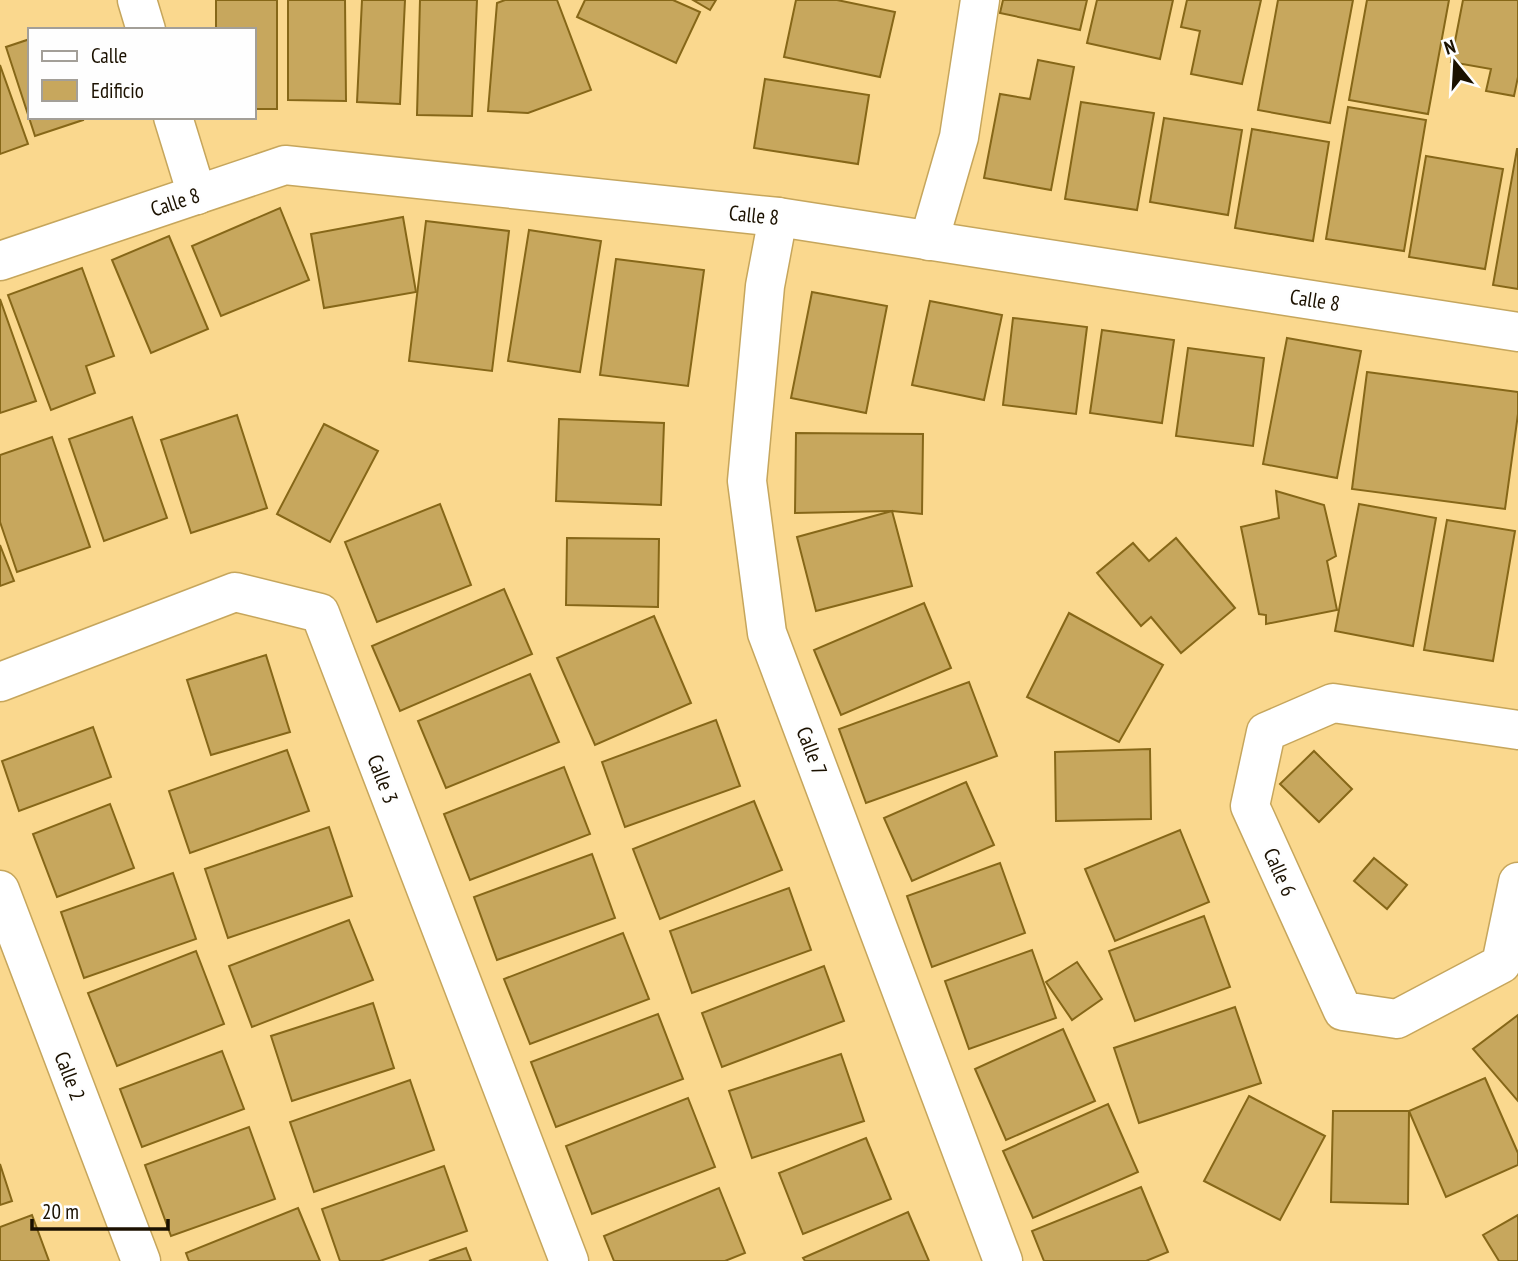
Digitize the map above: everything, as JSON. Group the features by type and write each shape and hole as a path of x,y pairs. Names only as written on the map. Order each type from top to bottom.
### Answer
{"street":[{"path":"137,0 145,28"},
{"path":"929,241 960,136 980,0"},
{"path":"174,119 197,195"},
{"name":"Calle 8","path":"0,261 285,166 778,217 1518,332"},
{"name":"Calle 7","path":"778,217 765,286 747,481 767,633 1003,1261"},
{"name":"Calle 3","path":"0,682 235,592 320,613 569,1261"},
{"name":"Calle 6","path":"1518,730 1333,703 1266,732 1250,806 1343,1011 1397,1019 1501,964 1518,882"},
{"name":"Calle 2","path":"0,890 141,1261"}],"building":[{"path":"216,0 277,0 277,109 256,109 256,28 216,28"},
{"path":"288,0 345,0 346,101 288,100"},
{"path":"362,0 405,0 400,104 357,102"},
{"path":"420,0 477,0 472,116 417,115"},
{"path":"505,0 557,0 591,90 528,113 488,111 497,3"},
{"path":"585,0 673,0 700,12 676,63 577,17"},
{"path":"693,0 716,0 710,10"},
{"path":"796,0 837,0 895,12 880,77 784,57"},
{"path":"1003,0 1087,0 1080,30 1000,13"},
{"path":"1097,0 1173,0 1160,59 1087,43"},
{"path":"1187,0 1261,0 1242,84 1191,74 1200,31 1181,27"},
{"path":"1278,0 1353,0 1330,123 1258,110"},
{"path":"1367,0 1449,0 1428,114 1349,100"},
{"path":"1463,0 1518,0 1518,77 1514,96 1486,91 1491,69 1451,62"},
{"path":"28,40 28,115 6,47"},
{"path":"1038,60 1074,67 1051,190 984,178 1000,94 1030,99"},
{"path":"0,65 28,144 0,154"},
{"path":"765,79 869,95 858,164 754,148"},
{"path":"1081,102 1154,113 1137,210 1065,199"},
{"path":"1348,107 1426,120 1404,251 1326,239"},
{"path":"1164,118 1242,130 1228,215 1150,202"},
{"path":"29,119 83,119 83,120 35,136"},
{"path":"1252,129 1329,142 1313,241 1235,228"},
{"path":"1518,149 1518,289 1493,285"},
{"path":"1426,156 1503,169 1485,269 1409,257"},
{"path":"280,208 309,280 221,316 192,246"},
{"path":"403,217 416,292 324,308 311,234"},
{"path":"426,221 509,231 492,371 409,361"},
{"path":"529,230 601,241 580,372 508,361"},
{"path":"169,236 208,329 151,353 112,260"},
{"path":"616,259 704,270 688,386 600,375"},
{"path":"82,268 114,356 86,366 95,393 51,410 8,295"},
{"path":"812,292 887,306 866,413 791,398"},
{"path":"0,299 36,401 0,413"},
{"path":"930,301 1002,315 984,400 912,385"},
{"path":"1013,318 1087,327 1076,414 1003,405"},
{"path":"1102,330 1174,340 1162,423 1090,413"},
{"path":"1287,338 1361,351 1337,478 1263,464"},
{"path":"1188,348 1264,358 1253,446 1176,436"},
{"path":"1367,372 1518,392 1518,414 1505,509 1352,489"},
{"path":"237,415 267,508 191,533 161,440"},
{"path":"132,417 167,518 104,541 69,439"},
{"path":"559,419 664,423 661,505 556,501"},
{"path":"324,424 378,451 330,542 277,514"},
{"path":"796,433 923,434 922,514 892,511 795,513"},
{"path":"52,437 90,547 17,572 0,522 0,455"},
{"path":"1276,491 1324,505 1336,556 1327,561 1337,610 1266,624 1266,615 1259,614 1241,527 1279,518"},
{"path":"440,504 471,585 377,622 345,542"},
{"path":"1359,504 1436,518 1413,646 1335,631"},
{"path":"892,511 912,586 816,611 797,537"},
{"path":"1447,520 1515,531 1493,661 1424,650"},
{"path":"567,538 659,539 658,607 566,605"},
{"path":"1176,538 1235,608 1181,653 1151,617 1141,626 1097,573 1133,543 1149,561"},
{"path":"0,545 14,581 0,586"},
{"path":"504,589 532,654 400,711 372,646"},
{"path":"924,603 951,668 841,715 814,650"},
{"path":"1069,613 1163,665 1119,742 1027,697"},
{"path":"654,616 691,703 595,745 557,658"},
{"path":"266,655 290,732 211,755 187,680"},
{"path":"530,674 559,742 446,788 418,721"},
{"path":"969,682 997,756 866,803 839,729"},
{"path":"716,720 740,786 625,827 602,762"},
{"path":"93,727 111,777 19,811 2,761"},
{"path":"1150,749 1151,819 1056,821 1055,752"},
{"path":"287,750 309,811 190,853 169,791"},
{"path":"1314,751 1352,789 1319,822 1280,784"},
{"path":"564,767 590,834 470,880 444,814"},
{"path":"966,782 994,845 912,881 884,818"},
{"path":"754,801 782,870 660,919 633,849"},
{"path":"110,804 134,868 57,897 33,834"},
{"path":"329,827 352,896 228,938 205,869"},
{"path":"1180,830 1209,902 1115,941 1085,869"},
{"path":"592,854 615,918 497,960 474,897"},
{"path":"1374,858 1407,885 1387,909 1354,881"},
{"path":"1000,863 1025,933 932,967 907,896"},
{"path":"173,873 196,939 84,978 61,912"},
{"path":"789,888 811,950 692,993 670,931"},
{"path":"1204,916 1230,987 1135,1021 1109,951"},
{"path":"349,920 373,980 252,1027 229,966"},
{"path":"623,933 649,999 530,1044 504,979"},
{"path":"1032,950 1056,1018 969,1049 945,981"},
{"path":"196,951 224,1024 117,1066 88,993"},
{"path":"1077,962 1102,999 1072,1020 1046,982"},
{"path":"824,966 844,1021 722,1067 702,1013"},
{"path":"373,1003 394,1068 292,1101 271,1036"},
{"path":"1235,1007 1261,1083 1139,1123 1114,1048"},
{"path":"658,1014 683,1079 556,1127 531,1062"},
{"path":"1518,1015 1518,1101 1473,1049"},
{"path":"1063,1029 1095,1101 1006,1140 975,1069"},
{"path":"222,1051 244,1109 142,1147 120,1089"},
{"path":"841,1054 864,1121 752,1158 729,1091"},
{"path":"1485,1078 1518,1153 1518,1165 1446,1197 1409,1111"},
{"path":"410,1080 434,1150 314,1192 290,1122"},
{"path":"1249,1096 1325,1136 1280,1220 1204,1181"},
{"path":"688,1098 715,1167 592,1214 566,1146"},
{"path":"1108,1104 1138,1172 1033,1218 1003,1151"},
{"path":"1333,1111 1409,1111 1408,1204 1331,1202"},
{"path":"249,1127 275,1199 171,1236 145,1165"},
{"path":"866,1138 891,1199 803,1234 779,1173"},
{"path":"0,1164 12,1201 0,1205"},
{"path":"444,1166 467,1231 380,1261 340,1261 322,1209"},
{"path":"1141,1187 1168,1252 1146,1261 1044,1261 1032,1231"},
{"path":"719,1188 745,1253 725,1261 614,1261 604,1236"},
{"path":"298,1208 320,1261 189,1261 186,1253"},
{"path":"908,1212 929,1261 805,1261 803,1258"},
{"path":"32,1215 49,1261 0,1261 0,1227"},
{"path":"1518,1215 1518,1261 1499,1261 1483,1235"},
{"path":"466,1248 471,1261 429,1261"}]}
